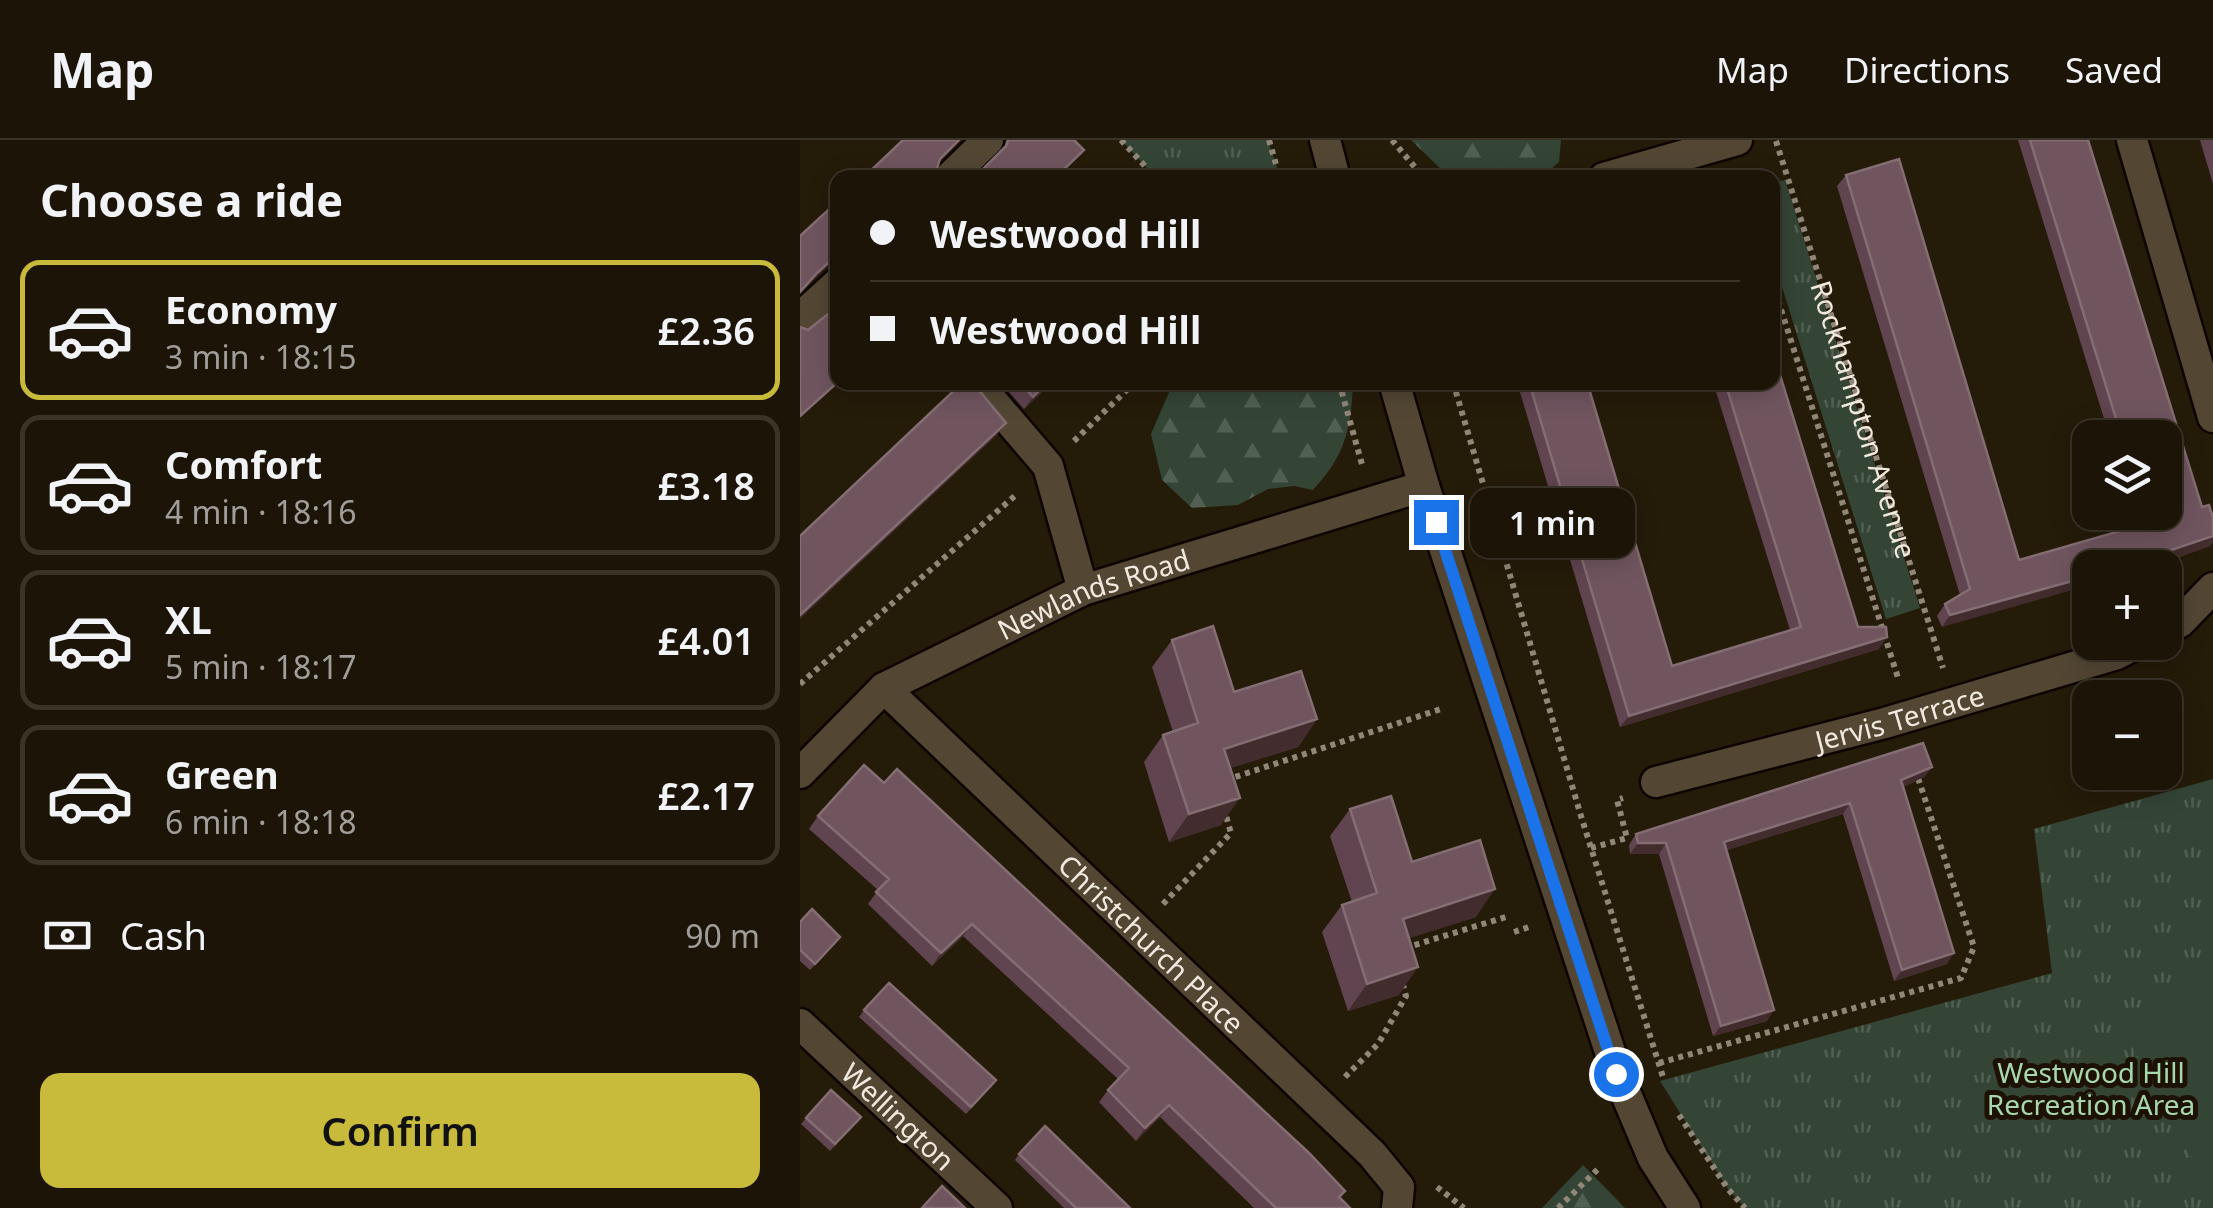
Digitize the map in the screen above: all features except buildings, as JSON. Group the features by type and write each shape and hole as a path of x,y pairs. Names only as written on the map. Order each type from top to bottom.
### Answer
{"street":[{"path":"957,170 988,140"},
{"path":"1325,140 1333,170"},
{"path":"1632,170 1737,140"},
{"path":"2132,140 2213,417"},
{"path":"800,318 830,290"},
{"path":"983,390 1048,466 1083,590"},
{"path":"1396,390 1616,1074 1653,1158 1685,1208"},
{"name":"Newlands Road","path":"800,773 884,688 1083,590 1424,486"},
{"path":"2182,620 2213,588"},
{"name":"Jervis Terrace","path":"1656,782 1904,717 2098,660"},
{"name":"Christchurch Place","path":"884,688 1372,1154 1399,1187 1397,1208"},
{"name":"Wellington","path":"800,1024 997,1208"}],"path":[{"path":"1121,140 1149,170"},
{"path":"1269,140 1278,170"},
{"path":"1392,140 1417,170"},
{"name":"Rockhampton Avenue","path":"1775,140 1954,702"},
{"name":"Rockhampton Avenue","path":"1659,1063 1962,978 1974,947 1780,306"},
{"path":"800,684 1048,466 1127,390"},
{"path":"1341,390 1372,500"},
{"path":"1456,390 1667,1090"},
{"path":"1216,783 1442,708"},
{"path":"1592,848 1627,838 1618,800 1656,782"},
{"path":"1138,930 1231,833 1221,800"},
{"path":"1394,951 1509,916"},
{"path":"1319,1103 1378,1044 1406,996 1398,966"},
{"path":"1672,1103 1728,1190 1745,1208"},
{"path":"1558,1208 1600,1168"}],"green space":[{"path":"1121,140 1268,140 1278,170 1149,170"},
{"path":"1411,140 1561,140 1559,162 1550,170 1442,170"},
{"path":"1785,180 1920,608 1886,619 1780,280 1780,181"},
{"path":"1170,390 1352,390 1344,441 1313,490 1294,486 1268,489 1238,505 1192,508 1162,480 1151,434"},
{"name":"Westwood Hill Recreation Area","path":"2213,779 2213,1208 1745,1208 1728,1189 1660,1081 2052,973 2034,829"},
{"path":"2213,973 2213,1196 2120,1024"},
{"path":"1583,1165 1625,1208 1542,1208"}],"route":[{"path":"1436,522 1616,1074"}]}
